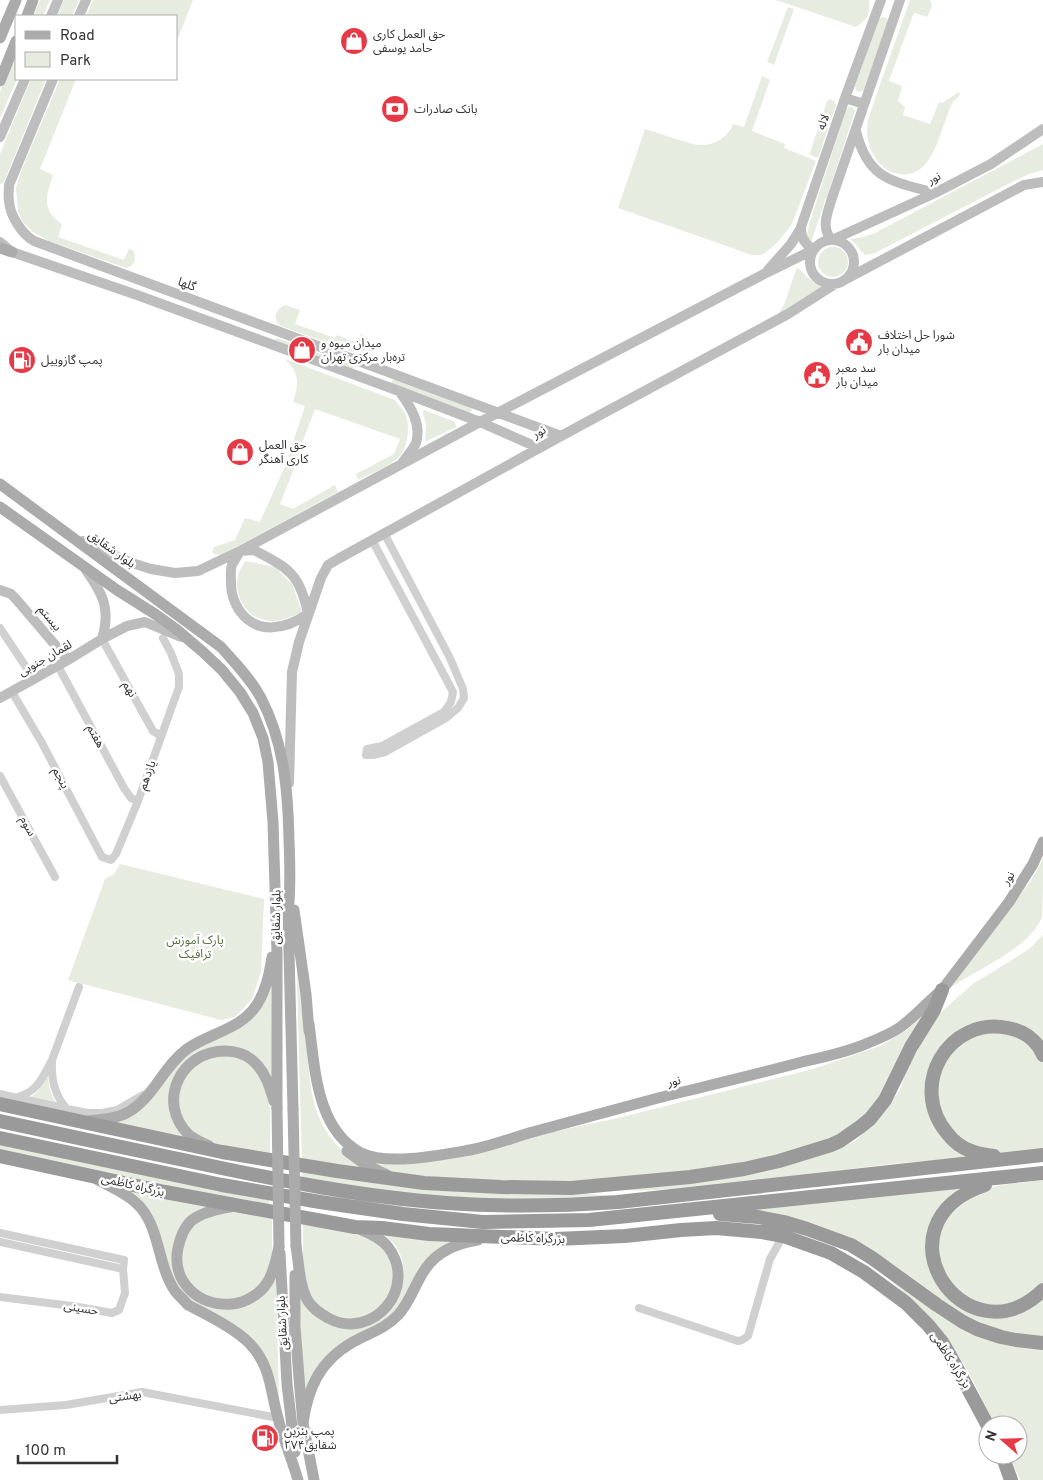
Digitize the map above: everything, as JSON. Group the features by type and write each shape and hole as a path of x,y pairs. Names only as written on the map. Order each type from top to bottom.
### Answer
{"highway":[{"path":"0,1104 222,1152 400,1180 501,1187 571,1188 690,1177 744,1169 816,1150 840,1141 860,1127 870,1119 885,1100 911,1047 934,1010 942,990"},
{"path":"1009,1158 972,1152 950,1136 938,1120 933,1109 931,1084 934,1074 938,1063 950,1046 958,1038 976,1030 998,1027 1016,1030 1027,1035 1035,1042 1043,1055"},
{"path":"0,1122 269,1178 410,1200 483,1205 554,1205 664,1198 1042,1155"},
{"name":"بزرگراه کاظمی","path":"0,1138 222,1185 403,1214 483,1222 589,1220 660,1214 841,1193 1043,1173"},
{"name":"بزرگراه کاظمی","path":"0,1156 236,1206 355,1227 382,1228 429,1234 556,1239 616,1237 716,1228 783,1236 831,1253 864,1272 906,1303 942,1342 982,1415"},
{"path":"1009,1177 968,1191 952,1203 938,1222 935,1231 932,1242 933,1261 941,1281 957,1299 977,1309 998,1311 1020,1307 1030,1302 1043,1290"},
{"path":"571,1188 592,1192 664,1198"},
{"path":"660,1214 758,1216 807,1229 851,1245 937,1305 977,1329 1016,1340 1043,1343"},
{"path":"528,1238 564,1229 589,1220"},
{"path":"824,1236 868,1264 892,1285 906,1303"},
{"path":"1006,1465 1011,1480"}],"main road":[{"path":"0,38 16,0"},
{"path":"27,15 33,0"},
{"path":"51,15 58,0"},
{"path":"79,15 86,0"},
{"name":"لاله","path":"764,274 791,244 801,228 845,98 881,0"},
{"path":"832,240 826,230 826,222 832,198 900,0"},
{"path":"876,11 894,18"},
{"path":"0,81 15,44"},
{"path":"0,137 25,80"},
{"name":"گلها","path":"53,80 9,185 9,202 15,219 29,238 561,436"},
{"path":"845,98 864,104"},
{"name":"نور","path":"832,240 935,193 991,164 1043,129"},
{"path":"856,130 865,158 878,172 894,181 935,193"},
{"path":"848,278 854,264 851,250 839,241 825,241 818,245 811,257 812,271 821,282 835,284 842,282 1024,185 1043,182"},
{"path":"801,228 803,242 814,250"},
{"path":"0,242 12,252"},
{"path":"0,248 137,295 399,391 480,422 539,448"},
{"path":"66,534 132,563 151,569 175,573 198,571 236,553 499,412 764,274 814,250"},
{"path":"137,295 142,281"},
{"name":"نور","path":"288,800 292,672 308,614 321,578 328,565 539,448 788,314 835,284"},
{"path":"189,314 195,300"},
{"path":"252,338 258,323"},
{"path":"399,391 413,410 417,433 416,444 400,465"},
{"name":"بلوار شقایق","path":"0,484 221,647 245,673 275,727 283,760 288,800 290,891 288,913 296,1246 294,1298 303,1423 314,1480"},
{"name":"بلوار شقایق","path":"0,507 117,590 155,614 190,641 222,670 240,692 253,713 263,738 268,762 273,822 276,928 276,1108 279,1247 287,1384 298,1480"},
{"path":"254,550 288,570 301,590 308,614 299,620 279,627 268,628 254,624 234,602 231,588 231,567 236,553 254,550"},
{"path":"82,565 102,595 105,604 106,627 102,638"},
{"name":"بیستم","path":"0,590 10,594 22,605 68,660"},
{"name":"لقمان جنوبی","path":"0,698 58,666 102,638 127,626 146,622 190,641"},
{"name":"نور","path":"309,1024 316,1074 324,1107 339,1134 354,1148 365,1154 382,1158 410,1158 464,1151 500,1143 575,1121 868,1044 899,1028 942,990 1009,902 1033,864 1043,842"},
{"path":"290,891 297,926 309,1024 311,1069 320,1113 325,1125 340,1144 354,1157 375,1170 400,1180"},
{"path":"80,1121 108,1119 121,1115 138,1105 176,1058 188,1048 238,1024 248,1016 260,999 267,982 276,928"},
{"path":"222,1152 190,1136 178,1120 174,1094 178,1078 196,1058 209,1052 229,1050 240,1052 258,1065 265,1075 276,1108"},
{"path":"88,1175 122,1193 141,1208 153,1232 168,1277 175,1290 188,1305 235,1332 249,1342 258,1353 266,1367 278,1418 298,1480"},
{"path":"236,1206 217,1209 200,1215 183,1232 176,1254 176,1266 184,1283 192,1292 213,1304 240,1303 254,1295 267,1283 279,1247"},
{"path":"296,1246 302,1285 308,1302 319,1314 335,1322 353,1324 367,1321 381,1313 391,1301 396,1289 398,1275 395,1260 388,1247 374,1235 355,1227"},
{"path":"303,1423 310,1390 328,1360 354,1342 385,1327 399,1314 410,1299 426,1268 437,1257 464,1242 497,1236"}],"street":[{"path":"372,540 453,692 451,702 444,712 382,746 367,749 366,755 385,752 446,718 458,708 464,698 463,689 450,658 384,533"},
{"path":"0,628 34,679"},
{"name":"نهم","path":"102,638 153,731 161,736"},
{"name":"یازدهم","path":"111,860 116,854 138,801 178,687 179,674 163,638"},
{"name":"هفتم","path":"58,666 124,788 131,798 138,801"},
{"name":"پنجم","path":"12,692 42,743 102,857 111,860"},
{"name":"سوم","path":"0,776 55,877"},
{"path":"17,1098 33,1091 52,1060 78,987"},
{"path":"52,1060 53,1082 56,1093 68,1109"},
{"path":"0,1094 88,1113 102,1113 117,1110 151,1091"},
{"path":"0,1233 124,1260 123,1269 0,1242"},
{"path":"640,1308 738,1341 742,1340 748,1336 770,1259 783,1236"},
{"name":"حسینی","path":"0,1297 112,1313 119,1310 125,1293 123,1269"},
{"name":"بهشتی","path":"0,1410 66,1405 142,1392 278,1418"}],"green space":[{"path":"40,0 50,0 43,15 33,15"},
{"path":"64,0 79,0 72,15 57,15"},
{"path":"93,0 193,0 178,38 178,15 86,15"},
{"path":"776,0 869,0 869,9 866,19 856,27"},
{"path":"910,0 930,0 932,6 927,17 915,13 913,15 889,81 902,86 898,101 905,107 903,115 930,124 939,102 942,103 959,92 960,95 952,104 934,151 927,162 919,170 908,174 891,172 881,165 871,150 867,132 870,113"},
{"path":"788,7 794,9 774,65 767,62"},
{"path":"882,17 887,18 888,21 864,89 858,92 855,86 879,19"},
{"path":"15,57 15,80 17,80 0,118 0,92"},
{"path":"762,76 770,80 752,131 785,144 784,148 816,161 792,224 779,241 765,253 752,255 618,208 645,129 692,144 704,145 716,142 726,135 733,124 744,127"},
{"path":"31,80 46,80 4,182 0,185 0,154"},
{"path":"60,80 76,80 40,169 53,175 47,196 48,208 55,219 62,224 58,237 124,260 129,249 134,251 135,257 131,266 126,268 49,241 33,232 22,221 18,211 16,188 22,169"},
{"path":"830,99 836,105 818,158 809,154 827,101"},
{"path":"852,107 855,111 810,245 807,237 809,225 846,109"},
{"path":"1043,144 1043,170 1014,181 875,253 866,255 850,239 875,233"},
{"path":"833,247 844,251 848,262 844,273 833,277 822,273 818,262 822,251"},
{"path":"797,267 822,288 777,316 784,305"},
{"path":"285,305 300,310 295,324 335,338 337,335 357,343 361,334 367,337 367,347 363,351 353,352 281,326 276,321 276,315 279,309"},
{"path":"277,338 352,365 353,368 352,370 274,340"},
{"path":"285,359 395,400 405,414 408,426 406,443 399,457 386,467 358,480 356,474 394,454 400,439 315,409 296,459 288,457 305,406 293,402 297,379 290,364"},
{"path":"395,379 471,407 472,411 469,413 391,384 392,380"},
{"path":"424,410 455,422 456,427 425,442 426,425"},
{"path":"286,464 294,468 280,504 293,509 335,485 338,492 221,555 212,552 214,547 235,540 245,518 260,522"},
{"path":"245,561 275,567 292,584 302,612 273,621 264,620 250,613 240,600 237,584 239,573"},
{"path":"1043,859 1042,917 1036,928 1015,948 952,987 1030,882"},
{"name":"پارک آموزش ترافیک","path":"120,864 264,899 261,972 252,999 235,1017 221,1020 68,980 105,879 114,874"},
{"path":"1043,935 1043,1042 998,1023 934,1058 935,1122 987,1159 900,1163 697,1187 612,1190 770,1169 840,1149 855,1141 870,1127 899,1092 907,1069 924,1035 940,1013 974,983 1029,949"},
{"path":"296,946 314,1104 325,1130 335,1143 352,1159 366,1168 302,1161"},
{"path":"271,977 273,1087 231,1046 217,1046 208,1049 171,1092 191,1141 106,1122 122,1120 184,1056 237,1029"},
{"path":"935,1001 873,1111 836,1138 733,1168 612,1180 517,1183 393,1174 351,1152 324,1115 372,1160 542,1134 618,1118 813,1069 880,1046 907,1030"},
{"path":"1011,1032 1023,1037 1041,1056 1043,1062 1043,1152 993,1154 960,1142 937,1108 936,1079 948,1053 972,1035"},
{"path":"235,1056 250,1063 257,1071 268,1094 270,1109 270,1155 212,1144 189,1129 181,1114 178,1105 181,1085 191,1069 211,1057"},
{"path":"48,1072 50,1090 58,1105 29,1098 38,1090"},
{"path":"0,1143 269,1200 269,1209 0,1151"},
{"path":"302,1170 625,1197 510,1200 406,1194 302,1178"},
{"path":"1043,1180 1043,1285 1027,1299 988,1308 951,1288 937,1257 940,1228 947,1216 984,1189"},
{"path":"979,1184 964,1189 929,1255 979,1313 1043,1296 1043,1339 1017,1337 974,1323 873,1255 732,1212"},
{"path":"119,1187 209,1206 180,1228 183,1288 239,1308 276,1272 279,1405 269,1363 185,1297 171,1274 160,1236"},
{"path":"231,1211 272,1218 272,1253 267,1273 255,1290 234,1300 211,1299 190,1285 183,1272 182,1248 192,1226 202,1219"},
{"path":"303,1224 353,1231 375,1239 391,1260 394,1278 392,1286 379,1310 367,1317 348,1321 320,1310 305,1286"},
{"path":"376,1231 463,1239 448,1244 388,1319 361,1334 304,1392 299,1287 340,1328 350,1329 374,1321 386,1314 399,1296 404,1276 401,1256 386,1236"},
{"path":"882,1272 945,1315 1043,1348 1043,1480 1020,1480 1013,1465 1028,1465 1028,1415 990,1415 959,1356 930,1318"}],"place":[{"name":"حق العمل کاری حامد یوسفی","path":"354,41"},
{"name":"بانک صادرات","path":"395,109"},
{"name":"شورا حل اختلاف میدان بار","path":"859,342"},
{"name":"میدان میوه و تره‌بار مرکزی تهران","path":"302,350"},
{"name":"پمپ گازوییل","path":"22,360"},
{"name":"سد معبر میدان بار","path":"817,375"},
{"name":"حق العمل کاری آهنگر","path":"240,452"},
{"name":"پمپ بنزین ۲۷۴شقایق","path":"265,1438"}]}
